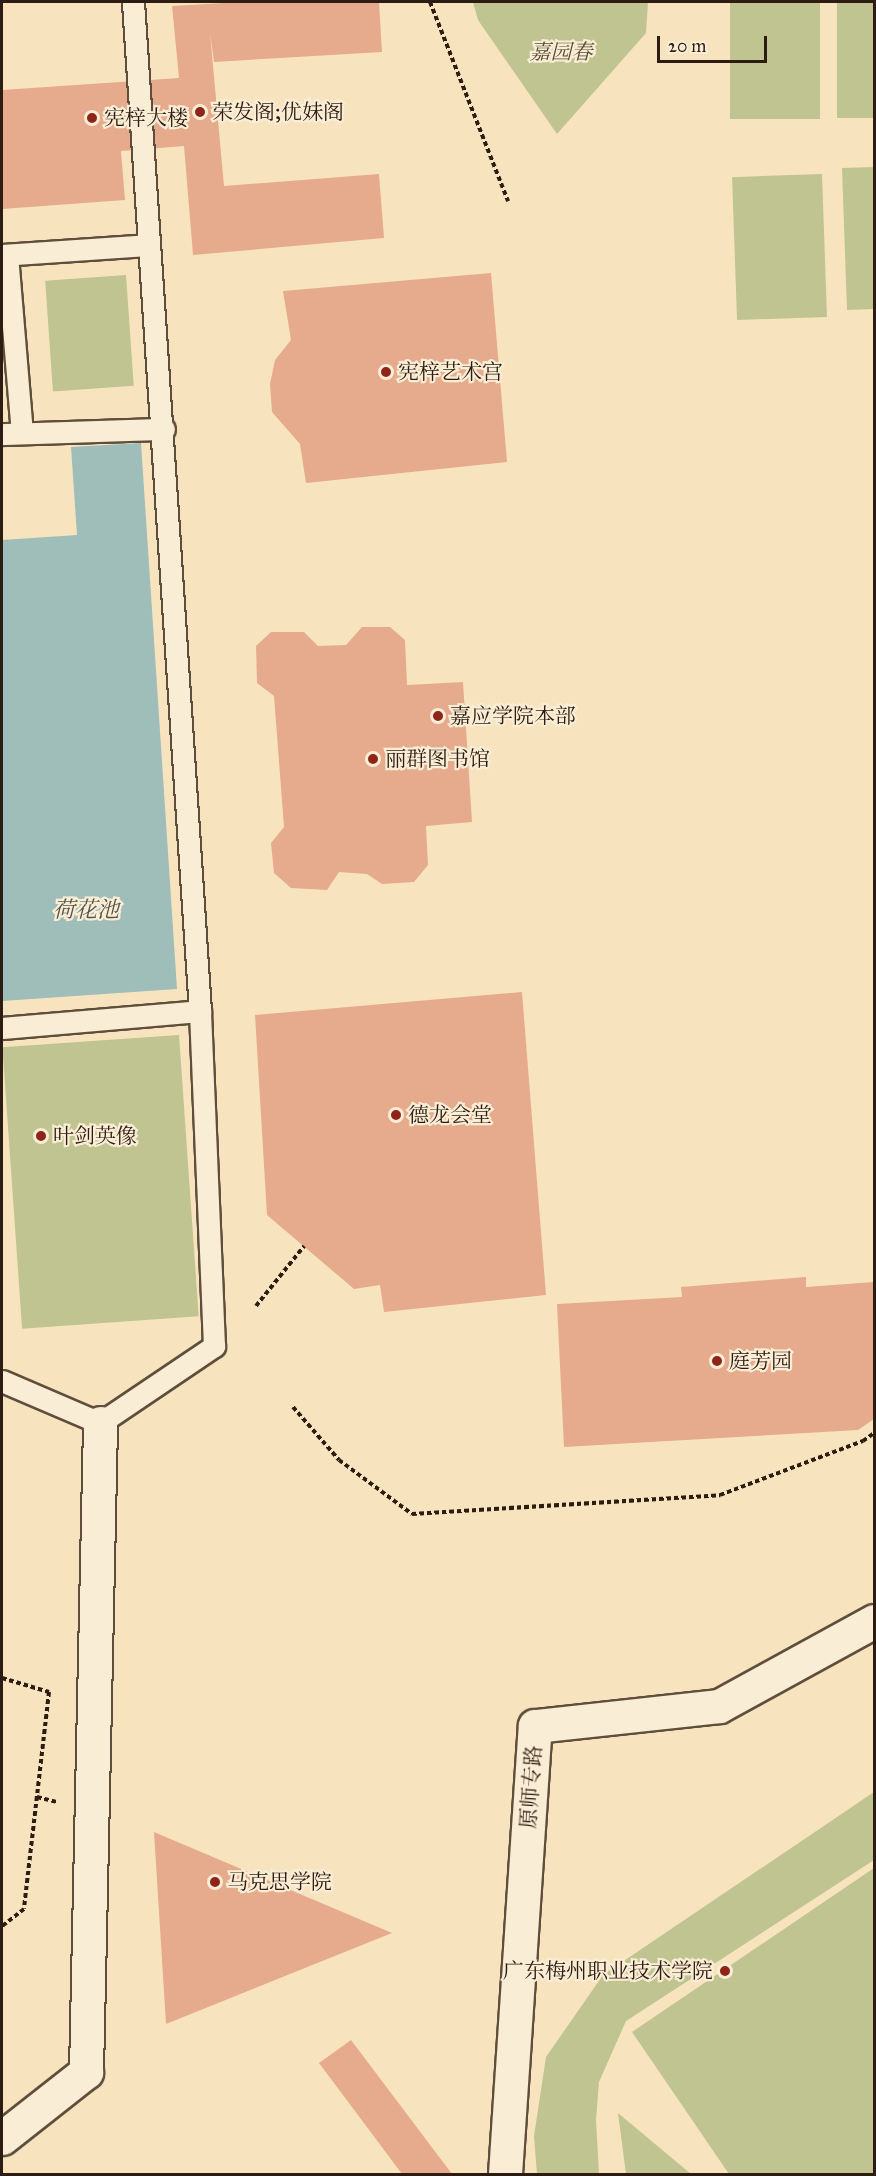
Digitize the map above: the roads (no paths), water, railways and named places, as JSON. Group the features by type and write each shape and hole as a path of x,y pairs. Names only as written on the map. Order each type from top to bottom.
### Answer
{"street":[{"path":"2,2138 86,2072 100,1423"},
{"name":"原师专路","path":"505,2175 535,1726 719,1706 874,1621"}],"lane":[{"path":"2,1381 100,1423 214,1346 200,1011 164,429 148,245 134,2"},
{"path":"148,245 4,255 12,433 164,429"},
{"path":"2,1028 200,1011"}],"water":[{"name":"荷花池","path":"141,443 177,989 2,1001 2,540 77,535 71,447"}],"place":[{"name":"荣发阁;优妹阁","path":"200,112"},
{"name":"宪梓大楼","path":"92,118"},
{"name":"宪梓艺术宫","path":"386,372"},
{"name":"嘉应学院本部","path":"438,716"},
{"name":"丽群图书馆","path":"373,759"},
{"name":"德龙会堂","path":"396,1115"},
{"name":"叶剑英像","path":"41,1136"},
{"name":"庭芳园","path":"717,1361"},
{"name":"马克思学院","path":"215,1882"},
{"name":"广东梅州职业技术学院","path":"725,1971"}],"park label":[{"name":"嘉园春","path":"561,52"}]}
